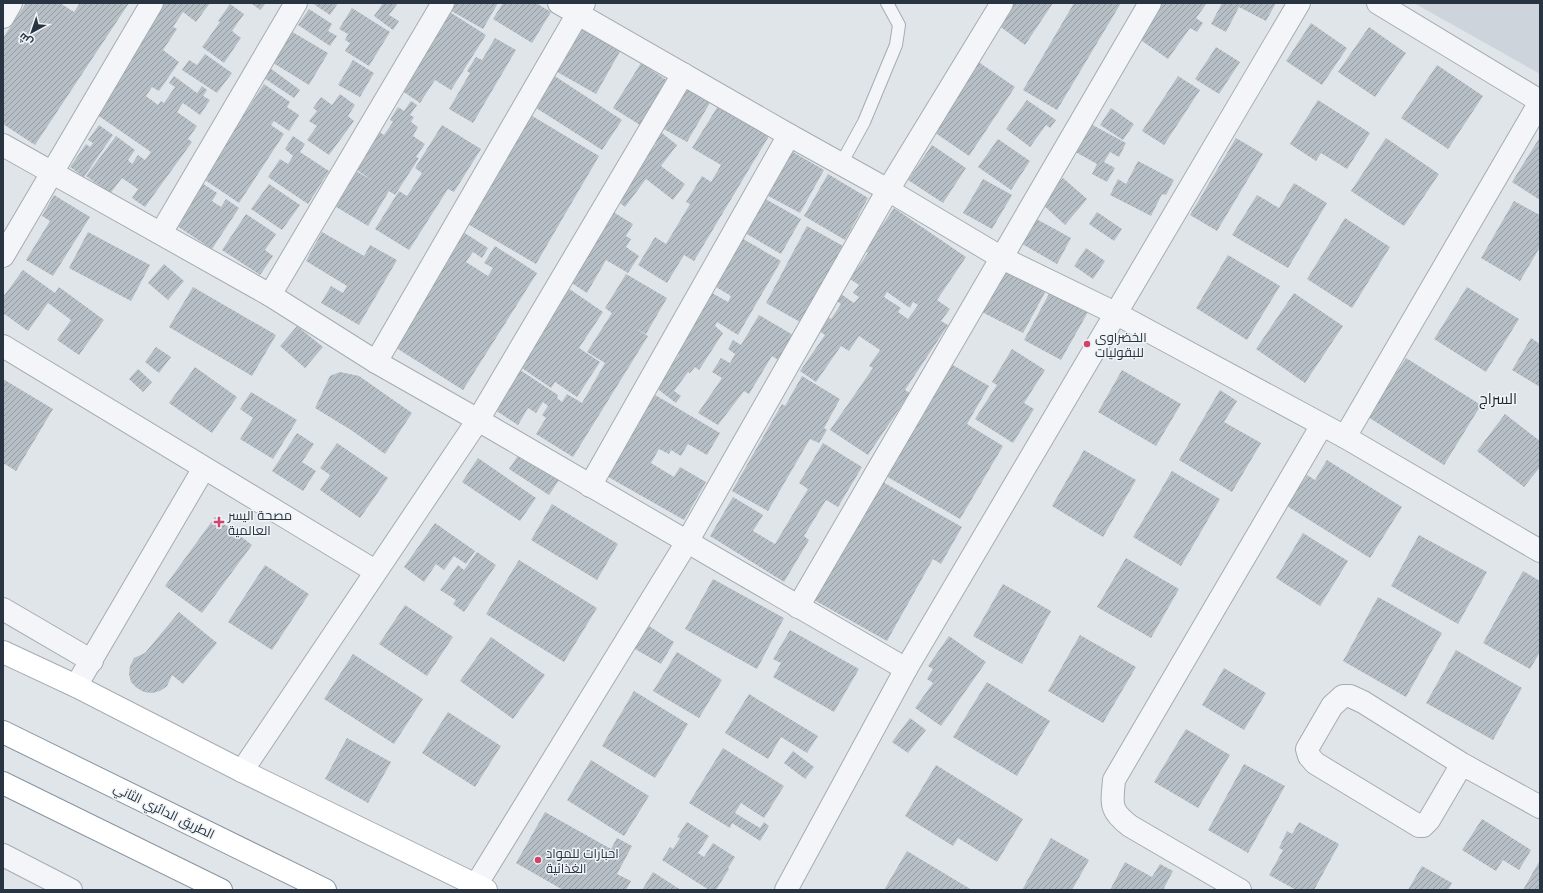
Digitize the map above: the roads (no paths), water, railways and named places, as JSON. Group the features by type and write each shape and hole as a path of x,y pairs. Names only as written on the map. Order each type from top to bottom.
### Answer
{"main road":[{"path":"3,652 76,686 242,771 481,888"},
{"name":"الطريق الدائري الثاني","path":"3,732 325,890"},
{"path":"3,783 221,890"}],"street":[{"path":"3,17 11,3"},
{"path":"3,256 152,3"},
{"path":"161,233 296,3"},
{"path":"270,295 443,3"},
{"path":"559,3 581,8 683,74 788,135 888,190 1002,258 1116,313 1345,437 1540,551"},
{"path":"481,888 687,542 888,190 1002,3"},
{"path":"798,607 1150,3"},
{"path":"786,890 906,669 1299,3"},
{"path":"1345,437 1540,102 1378,3"},
{"path":"376,362 581,8"},
{"path":"242,771 375,571 478,420 683,74"},
{"path":"590,486 788,135"},
{"path":"3,144 270,295 376,362 906,669"},
{"path":"3,346 375,571"},
{"path":"1240,890 1130,826 1119,818 1113,808 1114,780 1322,425"},
{"path":"76,686 204,468"},
{"path":"3,609 92,661"},
{"path":"1462,764 1429,820 1423,826 1419,826 1315,763 1309,756 1307,749 1332,706 1343,696 1350,696 1363,702 1462,764 1540,807"},
{"path":"3,855 72,890"}],"lane":[{"path":"841,164 864,122 896,45 899,25 887,3"}],"place":[{"name":"الخضراوى للبقوليات","path":"1087,344"},
{"name":"مصحة اليسر العالمية","path":"219,522"},
{"name":"احبارات للمواد الغذائية","path":"538,860"}],"district":[{"name":"السراج","path":"1498,398"}]}
